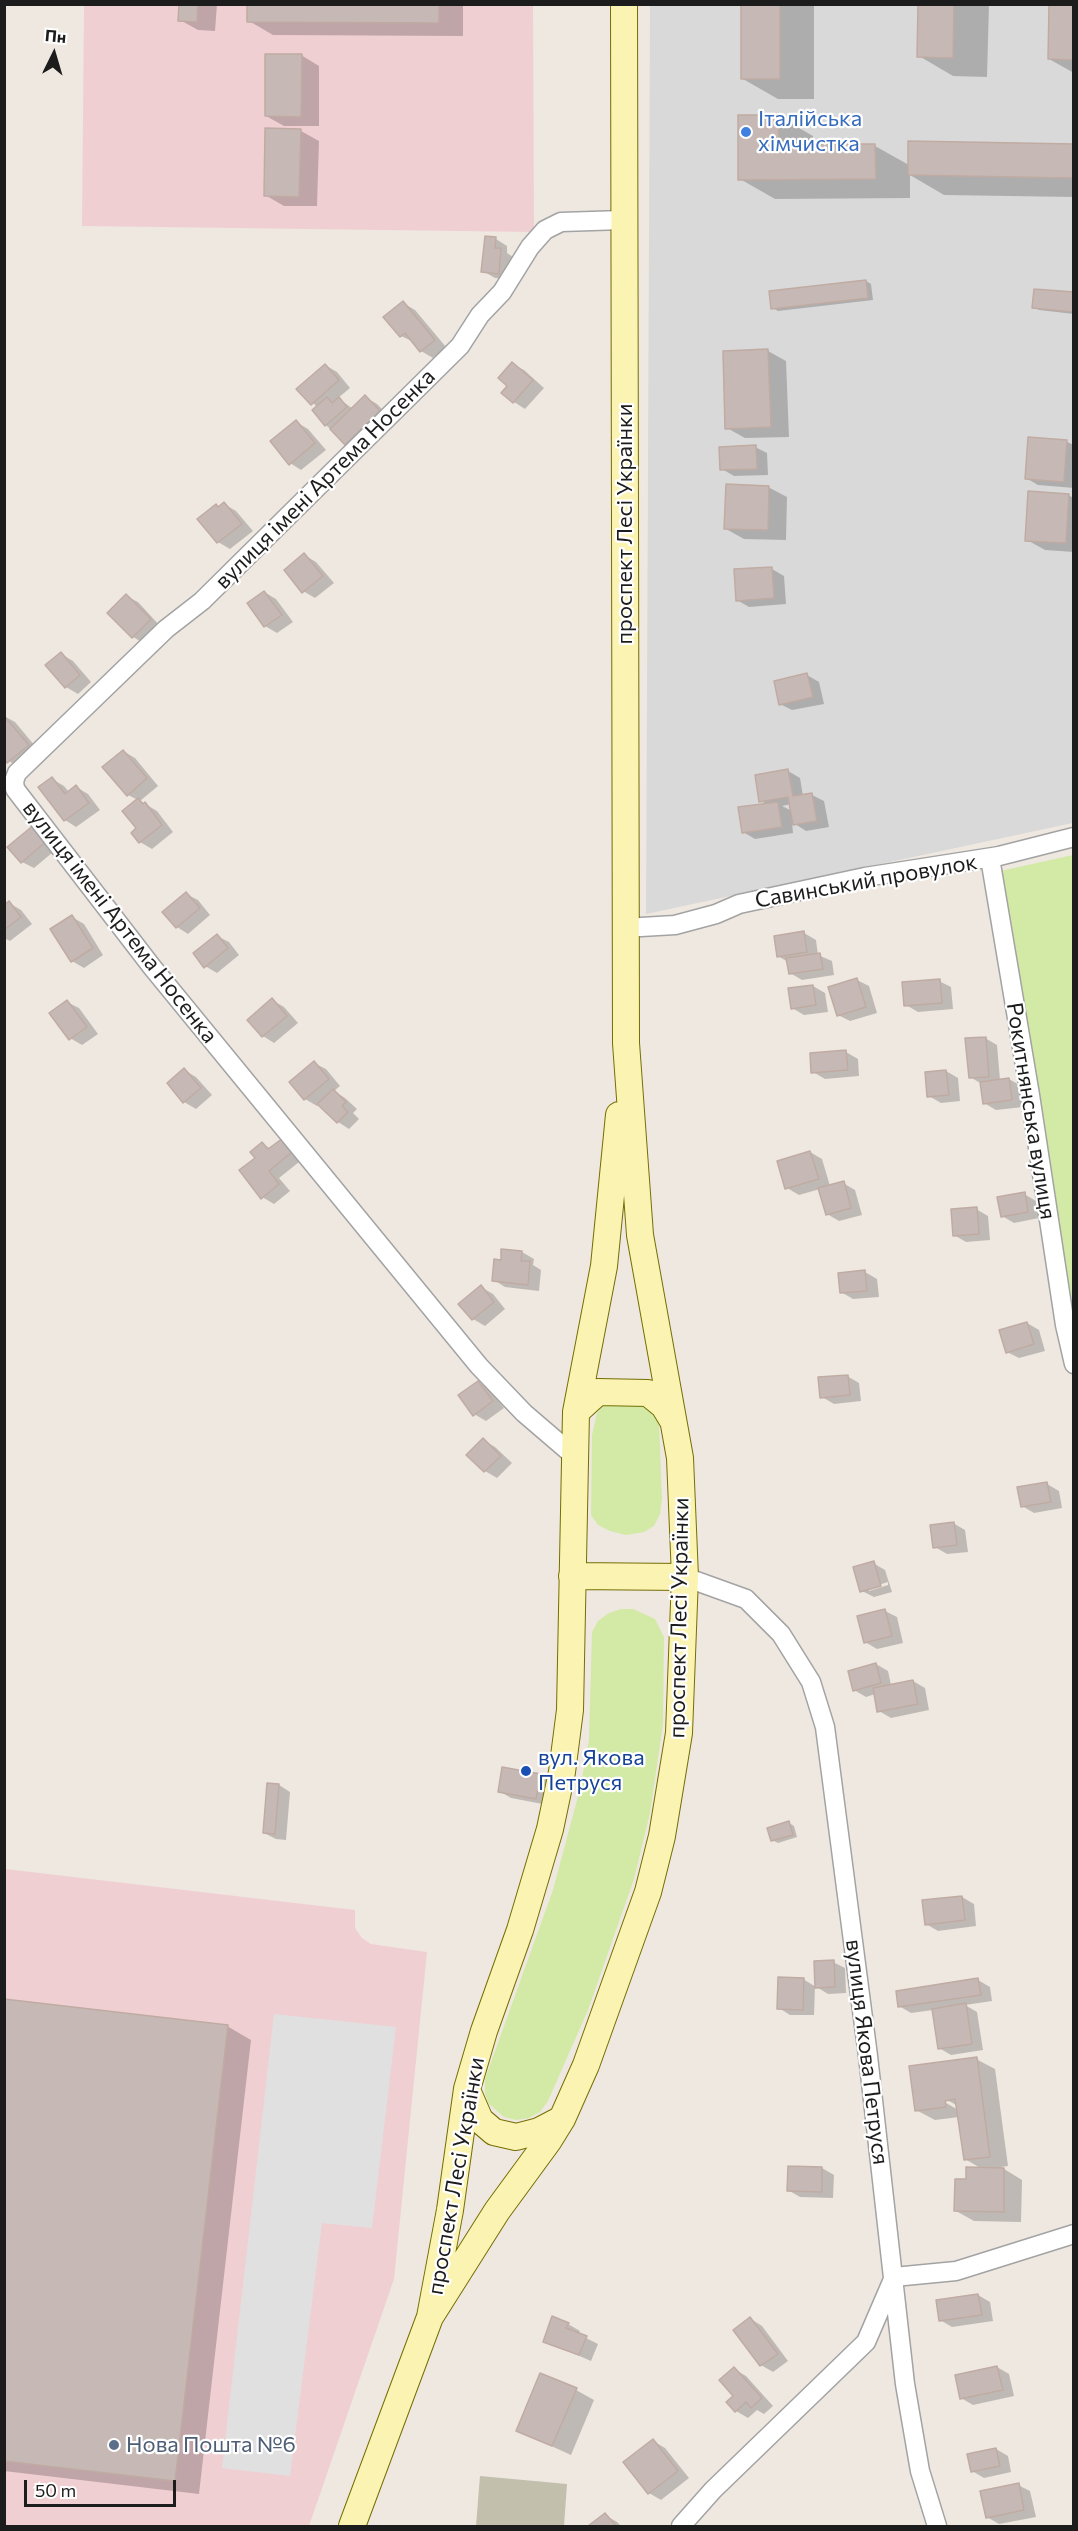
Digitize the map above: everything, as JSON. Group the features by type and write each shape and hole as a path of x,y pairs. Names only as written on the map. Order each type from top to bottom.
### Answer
{"street":[{"name":"проспект Лесі Українки","path":"430,2318 497,2211 562,2119 586,2065 638,1922 662,1836 679,1733 685,1577 681,1480 676,1426 640,1235 626,1043 624,4"},
{"name":"вулиця імені Артема Носенка","path":"573,1455 524,1413 478,1366 152,967 15,789 14,781 17,773 166,630 202,601 460,346 480,315 502,292 530,247 546,230 561,222 623,220"},
{"name":"Савинський провулок","path":"624,928 675,925 716,914 739,904 865,877 990,858 1074,837"},
{"name":"Рокитнянська вулиця","path":"990,858 1030,1095 1065,1324 1074,1364"},
{"name":"проспект Лесі Українки","path":"352,2526 430,2318 450,2210 467,2089 550,1829 562,1772 570,1710 573,1455 576,1412 604,1266 626,1043"},
{"path":"576,1412 598,1392 648,1393 664,1406 676,1426"},
{"path":"572,1576 685,1577"},
{"name":"вулиця Якова Петруся","path":"685,1577 746,1599 781,1634 811,1682 825,1727 894,2277 905,2384 920,2471 937,2526"},
{"path":"467,2089 480,2120 494,2132 516,2138 539,2131 562,2119"},
{"path":"681,2526 713,2490 867,2342 894,2277 956,2271 1074,2234"}],"shaded area":[{"path":"84,5 533,5 534,232 82,226"},
{"path":"650,5 1073,5 1073,823 646,914"},
{"path":"5,1869 355,1910 355,1928 362,1938 371,1944 427,1952 394,2279 309,2526 5,2526"},
{"path":"274,2014 396,2027 372,2228 322,2223 290,2476 222,2468"},
{"path":"480,2476 567,2484 564,2526 476,2526"}],"green space":[{"path":"1073,855 1073,1305 996,872"},
{"path":"636,1397 657,1417 659,1424 662,1499 660,1514 654,1526 644,1532 626,1535 598,1525 591,1515 592,1435 597,1413 604,1404"},
{"path":"621,1609 633,1609 655,1619 664,1637 663,1724 650,1813 634,1879 588,2010 548,2101 540,2112 529,2118 516,2120 504,2117 488,2103 485,2079 553,1890 580,1789 589,1740 592,1632 598,1621 609,1613"}],"building":[{"path":"179,4 198,4 197,22 178,21"},
{"path":"247,4 439,4 439,23 247,22"},
{"path":"741,4 780,4 780,79 741,79"},
{"path":"918,4 954,4 953,58 917,57"},
{"path":"1049,4 1074,4 1074,60 1048,59"},
{"path":"265,54 302,54 301,117 265,116"},
{"path":"738,115 778,115 779,144 875,144 876,179 738,180"},
{"path":"265,128 301,129 299,197 264,196"},
{"path":"908,141 1074,144 1074,178 908,175"},
{"path":"485,236 496,237 495,248 501,248 499,274 481,272"},
{"path":"866,280 868,298 771,309 769,291"},
{"path":"1034,289 1074,292 1074,312 1032,308"},
{"path":"403,301 435,340 420,352 405,333 400,337 383,317"},
{"path":"768,349 771,427 725,429 723,351"},
{"path":"512,362 533,380 513,403 501,393 507,386 498,378"},
{"path":"325,364 339,380 311,405 296,389"},
{"path":"365,395 380,411 345,445 330,429"},
{"path":"327,397 332,403 339,397 347,407 325,426 312,410"},
{"path":"296,420 315,443 289,465 270,441"},
{"path":"1028,437 1067,440 1064,482 1025,479"},
{"path":"756,445 757,469 720,470 719,447"},
{"path":"726,484 769,486 768,530 724,529"},
{"path":"1028,491 1069,494 1066,543 1025,541"},
{"path":"224,502 242,524 217,543 197,519 216,504 218,507"},
{"path":"304,553 323,576 302,593 284,570"},
{"path":"772,567 774,598 736,601 734,569"},
{"path":"264,591 282,615 264,627 247,603"},
{"path":"126,594 151,619 132,638 107,613"},
{"path":"61,652 80,675 65,688 45,665"},
{"path":"807,673 813,697 779,705 774,681"},
{"path":"4,716 29,745 7,763 4,760"},
{"path":"123,750 147,778 127,796 102,767"},
{"path":"788,769 793,796 812,793 817,821 793,825 788,797 759,802 755,775"},
{"path":"52,777 65,794 76,785 89,803 64,821 38,787"},
{"path":"138,798 143,804 145,802 162,825 139,843 131,833 136,828 122,811"},
{"path":"778,802 782,827 742,833 738,807"},
{"path":"35,824 48,840 21,863 7,847"},
{"path":"186,892 200,908 176,928 162,912"},
{"path":"9,901 21,917 4,930 4,905"},
{"path":"72,915 93,948 71,962 50,929"},
{"path":"804,931 807,952 777,957 774,936"},
{"path":"217,934 228,948 204,968 193,953"},
{"path":"820,953 823,969 789,974 786,958"},
{"path":"857,978 866,1007 837,1016 828,987"},
{"path":"940,979 942,1003 904,1006 902,982"},
{"path":"813,985 816,1005 791,1009 788,988"},
{"path":"272,998 287,1016 262,1037 247,1020"},
{"path":"67,1000 87,1027 69,1040 49,1013"},
{"path":"986,1037 989,1077 969,1078 965,1038"},
{"path":"846,1050 848,1070 811,1073 810,1053"},
{"path":"314,1061 329,1079 304,1100 289,1082"},
{"path":"184,1068 201,1088 183,1103 167,1083"},
{"path":"946,1070 949,1095 927,1097 925,1072"},
{"path":"1009,1078 1012,1100 983,1104 980,1082"},
{"path":"333,1089 346,1102 342,1106 348,1112 337,1123 317,1104"},
{"path":"283,1138 293,1151 269,1171 279,1184 261,1199 239,1170 255,1158 250,1152 262,1142 268,1149"},
{"path":"810,1151 819,1179 785,1189 777,1161"},
{"path":"844,1181 851,1208 826,1215 818,1188"},
{"path":"1025,1192 1028,1212 1001,1217 997,1197"},
{"path":"977,1207 979,1234 953,1236 951,1209"},
{"path":"501,1249 522,1251 521,1261 530,1261 528,1285 492,1281 494,1259 501,1260"},
{"path":"865,1270 867,1291 840,1293 838,1273"},
{"path":"481,1285 494,1302 472,1320 458,1304"},
{"path":"1027,1322 1034,1344 1006,1353 999,1330"},
{"path":"848,1375 850,1395 820,1398 818,1377"},
{"path":"478,1381 493,1401 473,1416 458,1395"},
{"path":"483,1438 501,1456 484,1472 466,1455"},
{"path":"1047,1482 1051,1502 1021,1507 1017,1487"},
{"path":"954,1522 957,1545 933,1548 930,1525"},
{"path":"874,1561 881,1586 860,1592 853,1567"},
{"path":"885,1609 892,1636 864,1643 857,1616"},
{"path":"876,1663 881,1683 853,1691 848,1671"},
{"path":"913,1680 918,1704 877,1712 873,1688"},
{"path":"502,1767 541,1774 536,1799 498,1792"},
{"path":"267,1783 279,1784 275,1834 263,1833"},
{"path":"789,1821 793,1835 771,1841 767,1828"},
{"path":"962,1896 965,1920 925,1925 922,1900"},
{"path":"834,1960 835,1987 815,1988 814,1961"},
{"path":"778,1977 804,1978 803,2010 777,2009"},
{"path":"978,1978 981,1995 898,2007 896,1991"},
{"path":"4,1999 228,2025 175,2481 4,2461"},
{"path":"966,2003 972,2044 938,2049 932,2009"},
{"path":"977,2057 990,2157 964,2160 955,2099 945,2101 946,2107 915,2111 909,2066"},
{"path":"788,2166 822,2167 822,2192 787,2191"},
{"path":"966,2167 1004,2168 1004,2212 954,2211 955,2179 966,2179"},
{"path":"978,2294 982,2315 939,2321 936,2300"},
{"path":"552,2316 569,2323 566,2328 587,2336 579,2355 543,2342"},
{"path":"750,2317 778,2354 760,2366 733,2330"},
{"path":"997,2366 1003,2390 960,2399 955,2375"},
{"path":"734,2367 762,2398 751,2408 746,2402 735,2412 726,2402 733,2396 719,2380"},
{"path":"540,2373 577,2388 552,2446 516,2431"},
{"path":"653,2439 678,2471 648,2494 623,2462"},
{"path":"996,2448 1000,2466 971,2472 967,2454"},
{"path":"1019,2483 1024,2510 986,2518 980,2491"},
{"path":"605,2513 616,2526 588,2526"}],"place":[{"name":"Італійська хімчистка","path":"746,132"},
{"name":"вул. Якова Петруся","path":"526,1771"},
{"name":"Нова Пошта №6","path":"114,2445"}]}
